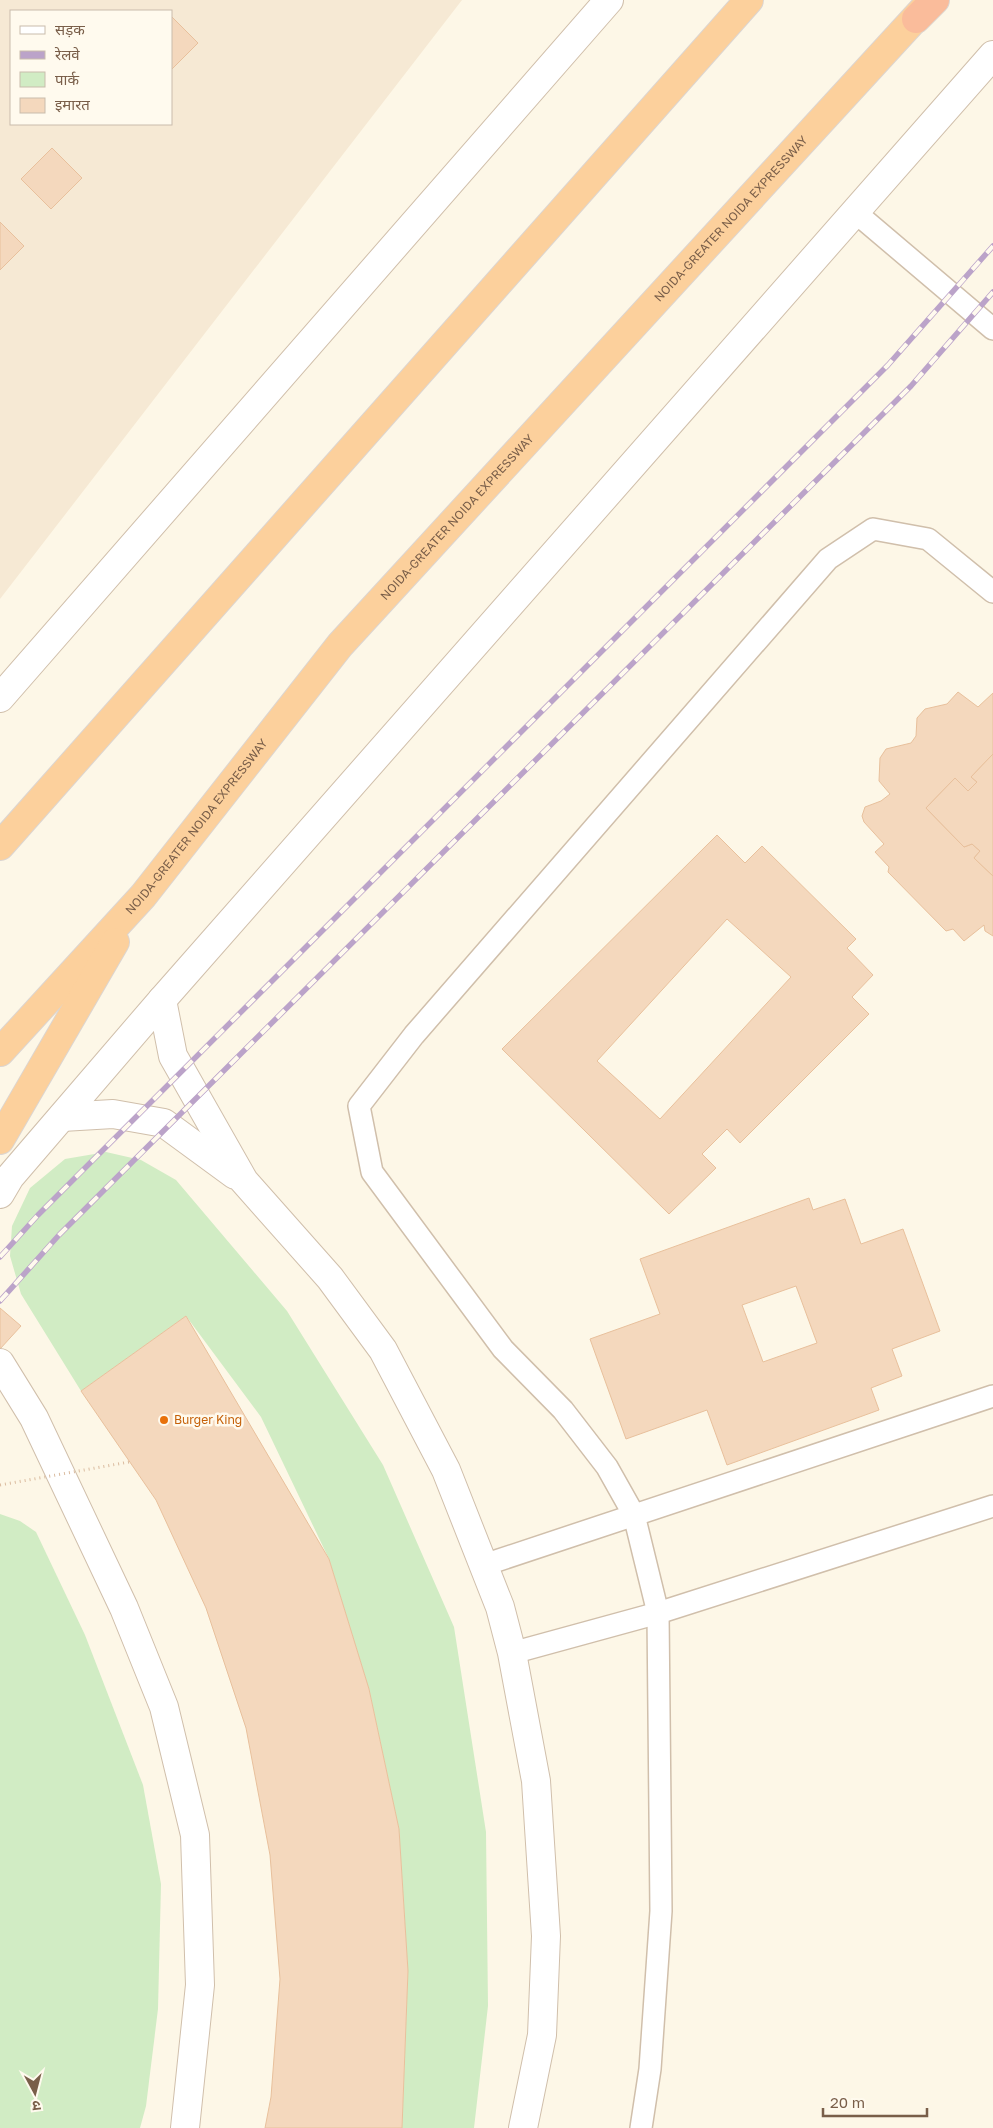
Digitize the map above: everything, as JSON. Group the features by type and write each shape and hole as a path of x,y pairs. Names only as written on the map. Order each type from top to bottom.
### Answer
{"highway":[{"path":"0,846 749,0"},
{"name":"NOIDA-GREATER NOIDA EXPRESSWAY","path":"0,1052 143,896 340,645 928,6"},
{"path":"0,1140 143,896"}],"street":[{"path":"0,698 609,0"},
{"path":"0,1194 10,1177 162,1000 993,55"},
{"path":"162,1000 172,1056 244,1181 330,1278 383,1350 446,1470 500,1607 512,1653 536,1781 546,1936 542,2035 523,2128"},
{"path":"62,1117 113,1114 164,1123 244,1181"},
{"path":"0,1363 34,1418 124,1608 164,1707 184,1789 195,1835 200,1985 185,2128"}],"lane":[{"path":"855,212 993,330"},
{"path":"641,2128 650,2069 661,1911 658,1613 634,1515 607,1467 563,1410 503,1349 372,1172 359,1106 414,1035 828,559 873,529 928,538 993,592"},
{"path":"484,1565 993,1396"},
{"path":"512,1653 658,1613 993,1506"}],"path":[{"path":"0,1484 129,1462"}],"shaded area":[{"path":"0,0 462,0 0,599"}],"green space":[{"path":"106,1152 141,1160 176,1180 287,1311 383,1465 454,1627 486,1832 488,2006 474,2128 402,2128 408,1971 399,1829 369,1689 329,1559 261,1417 186,1316 81,1391 21,1294 10,1256 12,1226 30,1188 65,1159"},
{"path":"0,1514 20,1521 36,1532 85,1635 143,1785 161,1884 158,2009 146,2106 140,2128 0,2128"}],"building":[{"path":"172,17 198,43 172,69"},
{"path":"52,148 82,178 51,209 21,179"},
{"path":"0,222 24,246 0,270"},
{"path":"958,692 978,707 993,693 993,754 971,777 977,782 968,791 955,778 926,808 964,847 972,844 980,851 974,858 993,876 993,936 985,931 984,925 964,941 953,929 946,931 888,872 889,867 875,852 884,844 864,822 862,816 865,807 881,801 890,794 879,781 880,758 886,749 911,743 916,736 917,718 925,709 947,704"},
{"path":"993,754 993,876 974,858 980,851 972,844 964,847 926,808 955,778 968,791 977,782 971,777"},
{"path":"717,835 745,863 762,846 856,939 847,948 873,975 852,997 869,1014 740,1143 727,1129 702,1154 716,1168 669,1214 502,1049","holes":["727,919 791,977 660,1119 597,1061"]},
{"path":"809,1198 813,1210 845,1199 861,1244 903,1229 940,1331 892,1349 902,1376 871,1388 879,1410 727,1465 707,1410 626,1439 590,1339 660,1314 640,1259","holes":["796,1286 817,1343 763,1362 742,1305"]},
{"path":"0,1308 21,1326 0,1349"},
{"path":"186,1316 329,1559 369,1689 399,1829 408,1971 402,2128 265,2128 271,2097 280,1979 270,1855 246,1728 206,1608 156,1500 81,1391"}],"railway":[{"path":"0,1257 38,1215 888,365 993,246"},
{"path":"0,1301 59,1235 911,386 993,292"}],"place":[{"name":"Burger King","path":"164,1420"}]}
